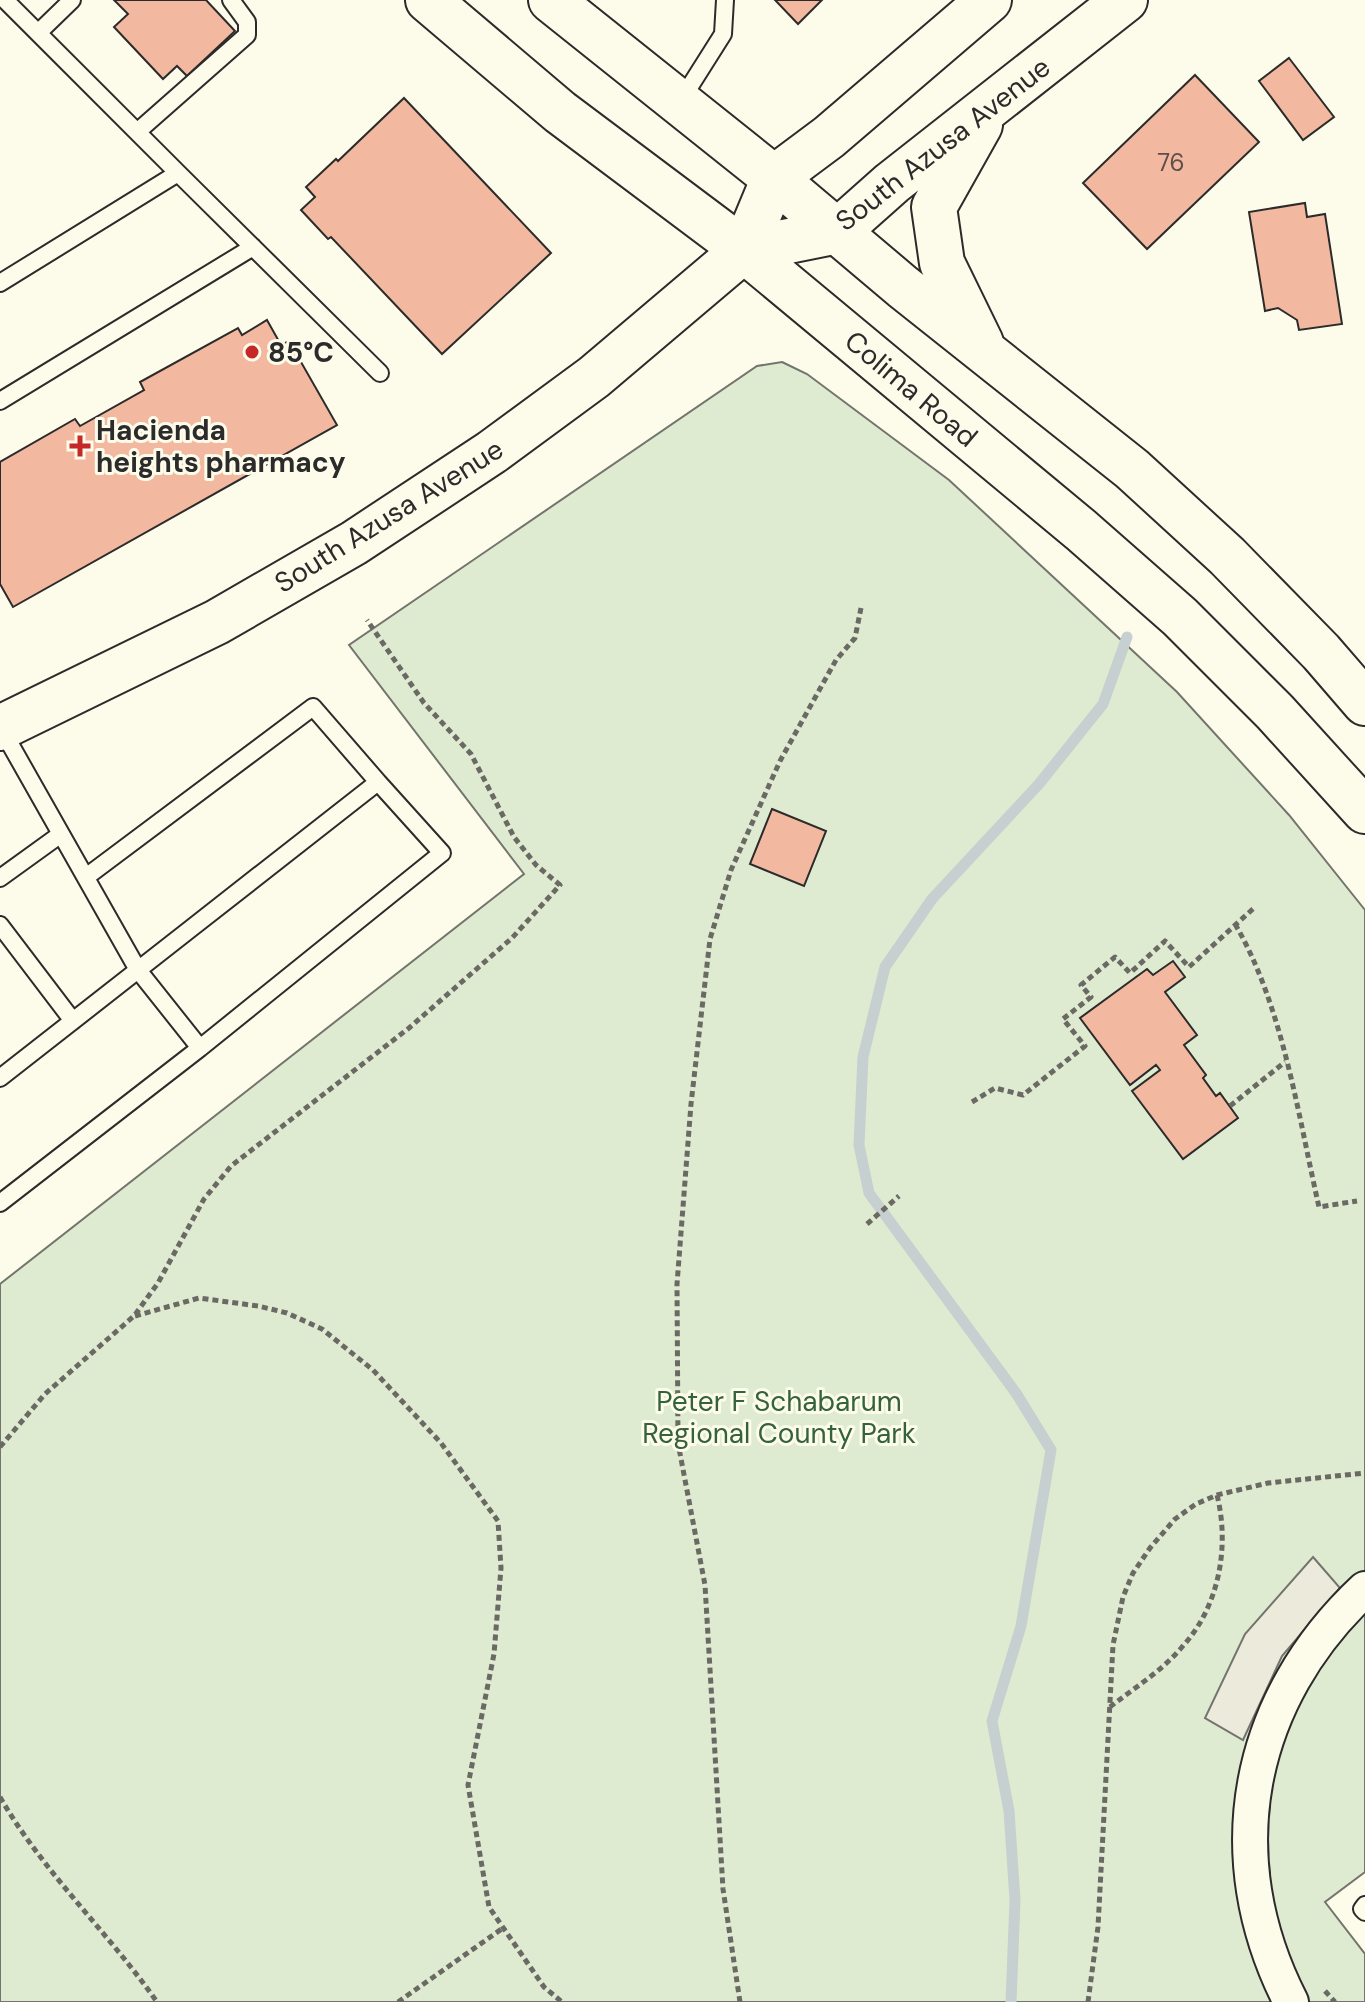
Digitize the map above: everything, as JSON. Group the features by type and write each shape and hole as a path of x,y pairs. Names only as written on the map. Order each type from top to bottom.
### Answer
{"main road":[{"name":"Colima Road","path":"428,0 560,112 744,250 1081,530 1180,617 1275,712 1365,811"},
{"path":"552,0 774,178 903,287 1132,469 1227,556 1321,652 1365,703"},
{"path":"774,178 829,137 989,0"},
{"name":"South Azusa Avenue","path":"744,250 838,231 892,183 1125,0"},
{"path":"985,352 942,263 934,207 989,108"},
{"name":"South Azusa Avenue","path":"0,728 217,622 354,543 492,452 594,377 744,250 774,178"}],"street":[{"path":"1291,2002 1269,1950 1258,1909 1250,1836 1252,1792 1272,1720 1290,1683 1327,1628 1365,1589"}],"lane":[{"path":"5,0 380,373"},
{"path":"38,33 72,0"},
{"path":"137,132 247,35 247,22 231,0"},
{"path":"679,102 723,34 725,0"},
{"path":"0,283 178,173"},
{"path":"0,401 253,247"},
{"path":"0,1203 200,1048 442,853 313,707 86,877"},
{"path":"0,728 138,970 200,1048"},
{"path":"0,1078 378,782"},
{"path":"0,878 61,834"},
{"path":"0,925 73,1021"},
{"path":"1365,1905 1362,1909 1365,1912"}],"path":[{"path":"740,2002 723,1889 705,1585 678,1443 677,1284 691,1104 710,939 731,870 780,761 836,660 855,638 861,608"},
{"path":"0,1447 45,1394 134,1316 158,1283 204,1199 231,1166 409,1028 512,938 560,885 536,865 514,837 471,754 424,703 367,620"},
{"path":"972,1102 995,1088 1023,1095 1085,1046 1063,1019 1091,997 1081,985 1115,957 1130,973 1165,941 1189,967 1254,908"},
{"path":"1235,924 1248,946 1275,1021 1319,1207 1357,1201"},
{"path":"1230,1106 1285,1062"},
{"path":"867,1224 899,1196"},
{"path":"134,1316 199,1298 287,1313 322,1329 373,1370 441,1443 498,1521 501,1568 494,1654 468,1785 489,1907 544,1987 562,2002"},
{"path":"1088,2002 1098,1927 1117,1621 1133,1573 1175,1519 1196,1504 1217,1495 1268,1483 1365,1473"},
{"path":"1110,1707 1167,1663 1200,1624 1219,1571 1222,1514 1217,1495"},
{"path":"0,1797 39,1854 116,1946 157,2002"},
{"path":"398,2002 503,1928"}],"green space":[{"name":"Peter F Schabarum Regional County Park","path":"782,362 807,374 949,480 1177,692 1289,815 1365,910 1365,1872 1325,1902 1365,1954 1365,2002 0,2002 0,1284 524,874 349,645 757,366"}],"shaded area":[{"path":"1313,1557 1340,1588 1282,1656 1243,1740 1205,1718 1245,1634"}],"building":[{"path":"114,0 206,0 235,31 187,76 177,66 163,79 114,27 128,14"},
{"path":"775,0 822,0 798,24"},
{"path":"1289,58 1334,117 1303,140 1259,81"},
{"path":"1195,75 1259,142 1147,249 1083,183"},
{"path":"404,98 551,253 442,354 331,237 328,239 301,210 315,197 306,187"},
{"path":"1305,203 1307,217 1325,214 1342,324 1299,330 1297,320 1278,308 1265,311 1249,212"},
{"path":"267,320 281,345 289,341 337,425 13,607 0,584 0,462 75,419 80,426 144,390 140,382 238,328 242,335"},
{"path":"772,809 826,831 804,886 750,864"},
{"path":"1173,961 1185,977 1165,992 1197,1035 1184,1045 1206,1075 1203,1078 1216,1096 1220,1093 1238,1118 1183,1159 1132,1091 1160,1070 1156,1065 1130,1085 1080,1018 1147,969 1153,975"}],"waterway":[{"path":"1011,2002 1015,1900 1009,1811 992,1721 1021,1626 1051,1450 1016,1393 869,1193 859,1145 863,1057 885,967 932,899 1039,784 1103,704 1127,637"}],"place":[{"name":"85°C","path":"252,352"},
{"name":"Hacienda heights pharmacy","path":"80,446"}]}
